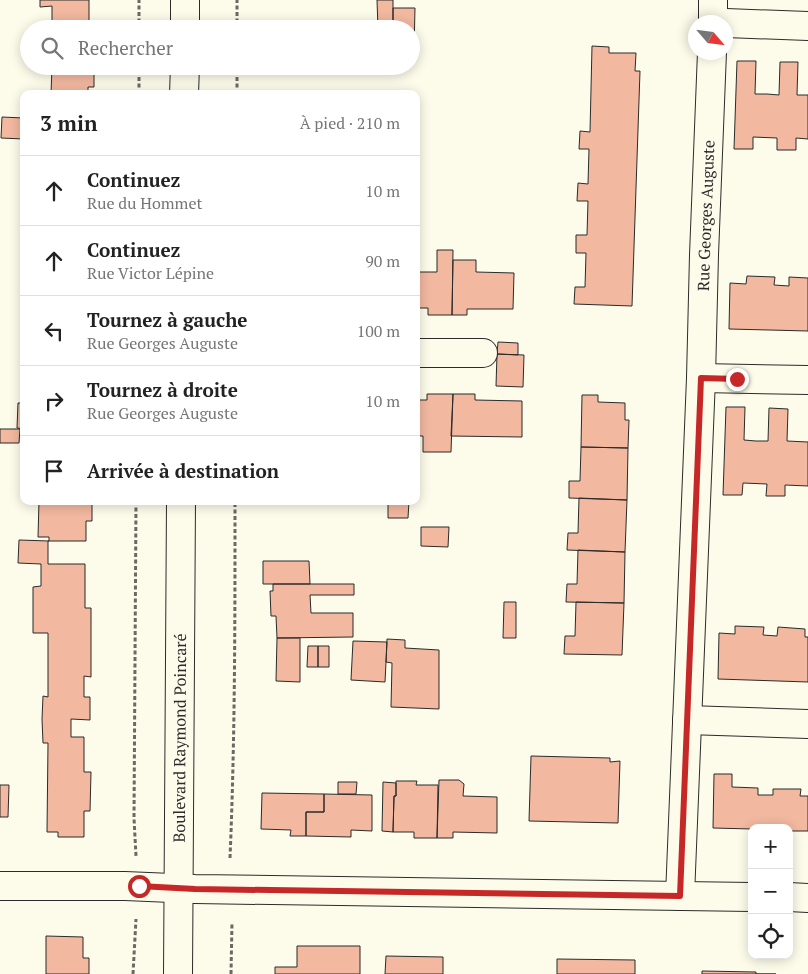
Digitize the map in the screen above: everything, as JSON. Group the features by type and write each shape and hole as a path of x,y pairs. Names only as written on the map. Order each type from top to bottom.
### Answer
{"street":[{"path":"185,0 185,20"},
{"path":"713,0 714,15"},
{"path":"733,23 808,26"},
{"name":"Rue Georges Auguste","path":"680,896 712,60"},
{"path":"184,75 184,90"},
{"path":"420,353 483,353"},
{"path":"701,378 808,380"},
{"name":"Boulevard Raymond Poincaré","path":"178,974 181,505"},
{"path":"687,720 808,724"},
{"path":"0,886 125,886 178,889 748,897"},
{"path":"793,898 808,898"}],"path":[{"path":"139,0 139,20"},
{"path":"237,0 237,20"},
{"path":"139,75 139,90"},
{"path":"237,75 237,90"},
{"path":"136,505 134,818 137,863"},
{"path":"230,865 235,505"},
{"path":"132,974 136,911"},
{"path":"231,974 232,922"}],"building":[{"path":"40,0 89,0 89,20 52,20 52,6 40,7"},
{"path":"377,0 393,0 393,20 378,20"},
{"path":"393,8 415,8 415,20 393,20"},
{"path":"592,46 609,47 609,53 636,53 635,71 640,71 632,306 574,304 575,287 585,287 586,253 576,253 576,235 587,235 588,201 577,201 578,183 588,184 589,149 579,149 580,131 590,132"},
{"path":"737,61 756,61 755,94 779,95 780,62 798,62 797,95 808,95 808,139 796,138 796,150 777,150 777,138 753,137 753,149 734,149"},
{"path":"52,75 94,75 94,87 88,87 88,90 51,90"},
{"path":"2,117 20,118 20,139 1,138"},
{"path":"437,250 453,250 452,315 428,315 428,308 420,308 420,272 437,272"},
{"path":"453,260 476,260 476,272 514,273 513,309 467,309 467,315 452,315"},
{"path":"747,276 775,277 774,285 789,286 789,277 808,278 808,331 729,329 730,283 746,284"},
{"path":"498,342 518,343 518,355 497,354"},
{"path":"497,354 524,355 523,387 496,386"},
{"path":"427,394 453,394 451,452 423,452 423,436 420,436 420,400 427,400"},
{"path":"453,394 475,394 475,400 522,401 522,437 451,436"},
{"path":"582,395 598,395 598,402 625,403 625,420 629,420 628,448 581,447"},
{"path":"18,403 20,403 20,428 17,428"},
{"path":"726,407 745,407 744,440 756,441 768,441 769,408 788,409 787,441 808,442 808,486 785,485 785,496 766,496 767,484 743,483 742,495 723,495"},
{"path":"0,429 20,429 19,443 0,443"},
{"path":"581,447 628,448 627,500 569,498 569,481 580,481"},
{"path":"579,498 627,500 625,552 567,550 568,533 578,533"},
{"path":"39,505 92,505 92,521 86,521 86,541 49,541 49,537 38,537"},
{"path":"388,505 409,505 408,518 388,518"},
{"path":"421,527 449,527 448,547 421,546"},
{"path":"19,540 49,541 48,564 85,564 85,608 91,608 91,677 84,676 84,697 90,697 90,720 71,719 71,737 84,737 84,772 91,772 90,811 84,811 84,837 58,837 58,832 47,832 48,743 43,743 42,719 43,696 48,697 48,633 33,633 33,587 41,586 41,564 18,563"},
{"path":"578,550 625,552 624,603 566,602 567,584 577,584"},
{"path":"263,561 309,561 310,584 263,584"},
{"path":"273,584 354,584 354,595 310,595 311,613 353,613 353,637 277,638 276,616 271,616 270,591 273,591"},
{"path":"504,602 516,602 516,638 503,638"},
{"path":"576,602 624,603 622,655 564,654 565,636 575,636"},
{"path":"735,626 764,627 763,635 777,636 778,627 805,629 805,637 808,637 808,682 718,679 719,633 735,634"},
{"path":"277,638 300,638 300,682 276,681"},
{"path":"387,639 405,640 405,648 439,650 439,709 391,707 392,663 386,662"},
{"path":"353,641 387,642 385,682 351,680"},
{"path":"308,646 318,646 318,667 307,667"},
{"path":"318,646 329,646 329,667 318,667"},
{"path":"531,756 610,758 610,762 620,761 618,823 529,821"},
{"path":"714,774 732,774 732,787 758,788 758,795 773,795 773,789 801,789 800,796 808,796 808,831 793,831 793,824 748,824 748,829 713,828"},
{"path":"439,780 459,780 464,784 463,796 497,797 497,833 453,832 453,838 437,838"},
{"path":"396,781 417,781 416,785 438,785 437,838 414,838 414,832 393,832"},
{"path":"338,782 357,782 356,794 338,794"},
{"path":"383,782 396,783 393,832 382,831"},
{"path":"0,785 9,785 8,817 0,817"},
{"path":"262,793 324,794 324,812 306,812 306,836 290,836 291,830 261,829"},
{"path":"324,794 372,795 372,831 351,830 351,837 306,836 306,812 324,812"},
{"path":"46,936 83,937 83,958 89,958 89,974 46,974"},
{"path":"297,946 360,946 360,974 275,974 275,967 297,967"},
{"path":"386,956 443,957 443,974 385,974"},
{"path":"557,959 635,960 635,974 557,974"},
{"path":"702,971 756,972 756,974 702,974"}],"route":[{"path":"139,886 178,889 680,896 701,378 737,379"}]}
